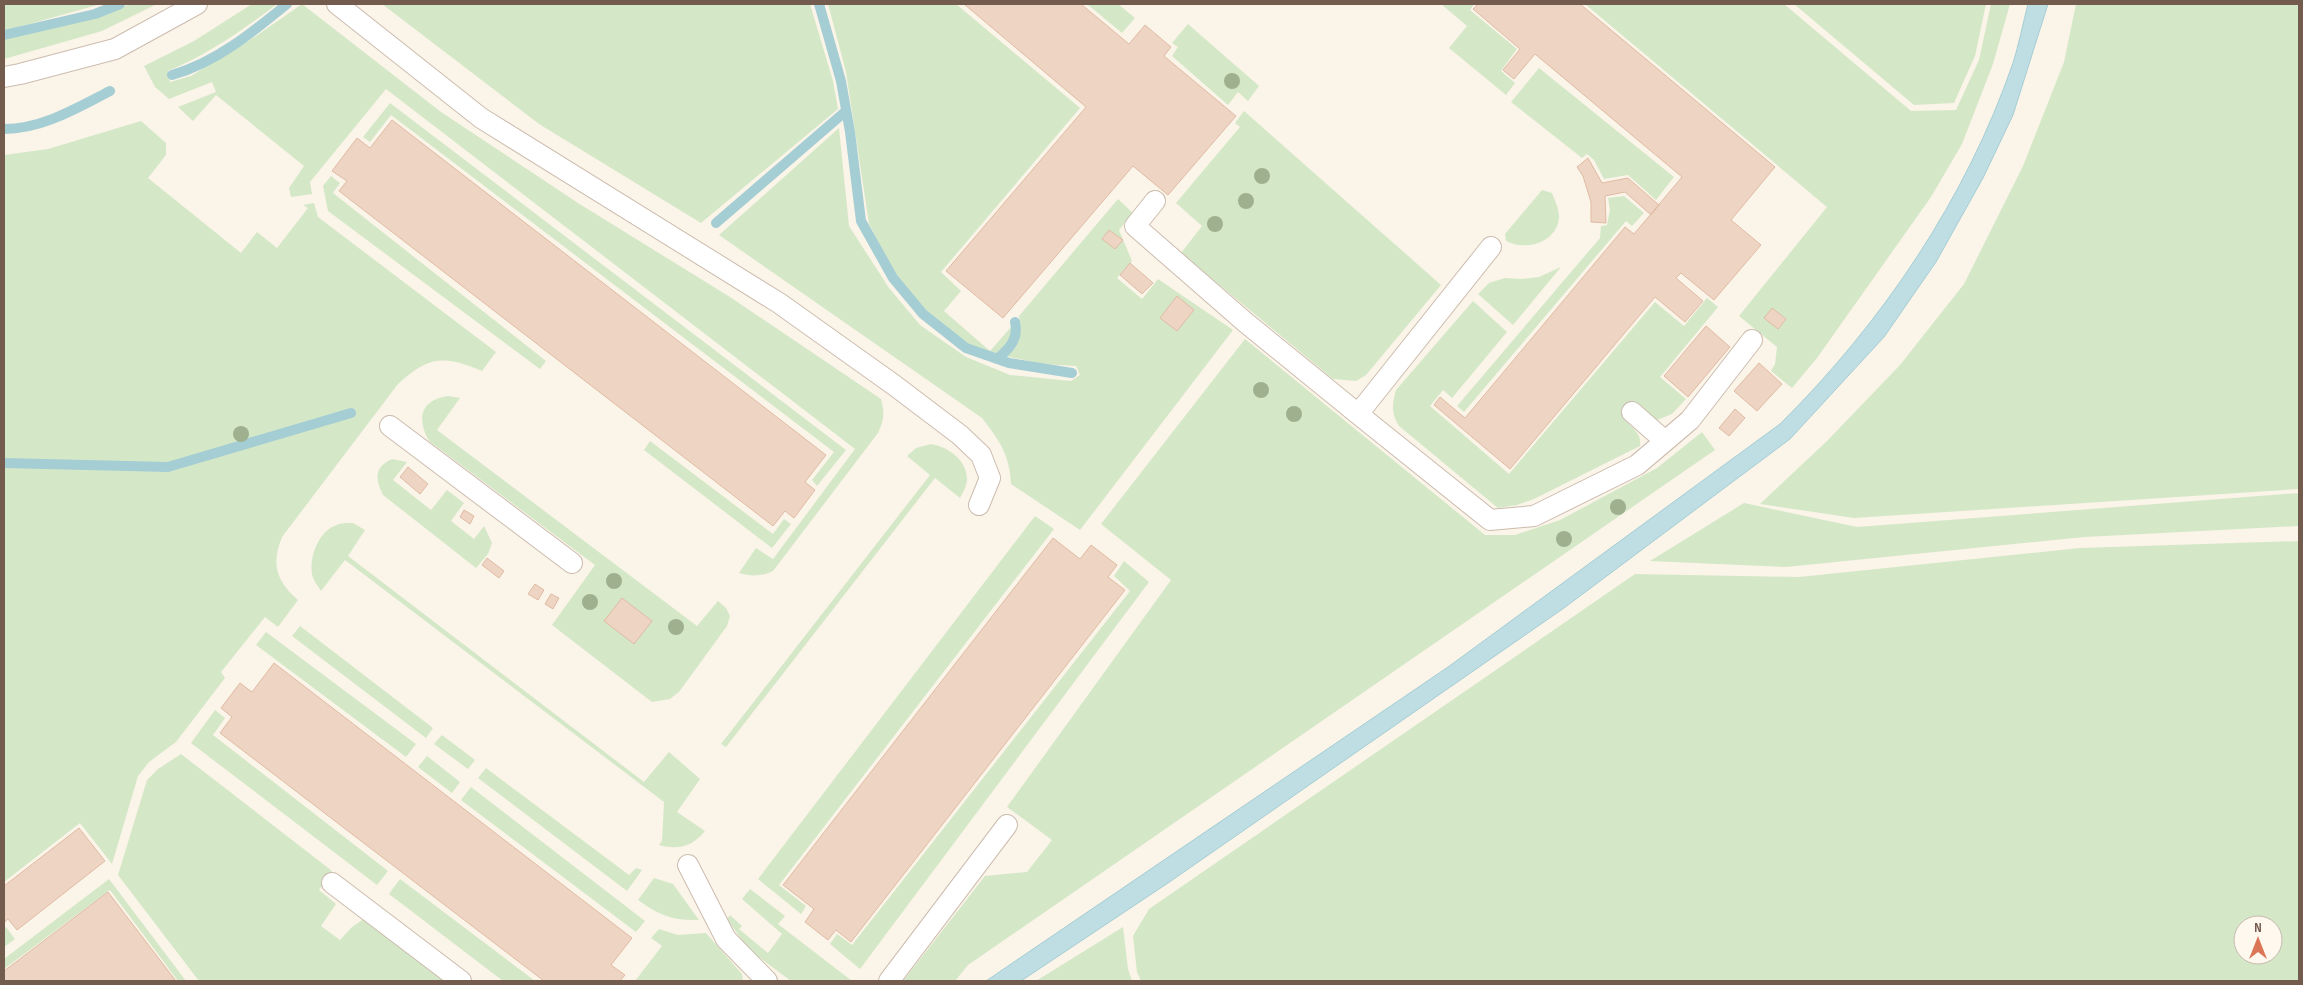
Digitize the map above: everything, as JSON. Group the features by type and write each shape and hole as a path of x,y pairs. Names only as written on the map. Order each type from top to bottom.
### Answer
{"lane":[{"path":"4,76 20,74 115,49 198,4"},
{"path":"337,4 481,118 779,303 894,385 960,435 981,455 990,478 979,505"},
{"path":"1155,201 1135,226 1245,322 1490,520 1534,516 1638,465 1690,420 1752,340"},
{"path":"1358,414 1491,247"},
{"path":"1632,412 1665,441"},
{"path":"390,426 572,563"},
{"path":"890,981 1007,826"},
{"path":"688,865 726,939 765,981"},
{"path":"332,883 461,981"}],"green space":[{"path":"4,4 101,4 4,31"},
{"path":"130,4 157,4 102,31 4,59 4,38 94,19"},
{"path":"252,4 277,4 225,41 168,71 170,82 191,76 256,36 302,4 441,112 578,203 730,297 881,399 883,416 878,433 773,571 756,575 739,573 756,548 773,559 855,449 386,89 310,182 312,194 291,197 289,188 304,166 216,95 193,121 178,107 216,92 212,82 169,99 155,87 144,66 194,41"},
{"path":"382,4 810,4 833,81 838,109 701,223 539,124"},
{"path":"828,4 956,4 1080,108 941,272 961,291 944,311 990,351 1012,326 1008,343 995,355 967,345 925,312 896,277 869,224 846,72"},
{"path":"1087,4 1118,4 1135,18 1122,33"},
{"path":"1441,4 1474,4 1470,10 1517,49 1501,71 1515,83 1506,95 1449,48 1467,26"},
{"path":"1585,4 1784,4 1911,111 1956,110 1979,60 1991,4 2010,4 1993,64 1962,144 1931,197 1817,358 1792,388 1771,371 1775,364 1777,347 1739,316 1827,207"},
{"path":"1794,4 1986,4 1975,56 1954,103 1914,105"},
{"path":"2076,4 2299,4 2299,489 1854,518 1760,504 1827,441 1900,365 1964,284 2023,166 2064,62"},
{"path":"1188,24 1259,86 1248,101 1238,92 1228,105 1172,56 1178,47 1172,43"},
{"path":"1539,68 1674,177 1656,200 1628,175 1604,179 1594,160 1587,154 1582,158 1511,102"},
{"path":"390,103 846,450 817,486 812,480 834,452 391,115 370,142 363,137"},
{"path":"1244,111 1441,285 1366,375 1356,381 1333,379 1181,253 1202,226 1176,203 1240,127 1235,123"},
{"path":"141,121 166,143 166,155 148,178 241,253 257,232 277,248 308,208 303,205 314,203 318,217 496,352 482,371 457,362 437,361 419,368 398,384 282,537 276,564 278,572 285,586 298,600 278,627 265,617 221,672 225,678 176,742 149,762 138,776 112,864 80,823 4,882 4,155 48,149"},
{"path":"839,128 849,226 889,288 920,325 966,357 1010,375 1071,381 1080,375 1076,366 1043,364 1005,356 1014,348 1019,338 1019,316 1118,199 1133,213 1119,230 1132,261 1117,278 1142,299 1158,279 1233,330 1080,530 1011,484 1003,448 982,418 719,235"},
{"path":"331,176 340,183 333,193 546,361 540,369 328,211 323,186"},
{"path":"1542,190 1552,193 1556,204 1559,219 1555,230 1550,236 1536,244 1520,245 1506,241 1505,234"},
{"path":"1624,196 1644,213 1632,226 1626,221 1464,412 1457,406 1600,238 1601,226 1607,225 1610,210 1608,198"},
{"path":"1561,267 1513,325 1478,294 1489,283 1505,278 1539,277"},
{"path":"1707,298 1718,307 1660,377 1686,399 1672,414 1657,420 1638,403 1624,419 1638,434 1640,446 1534,499 1517,505 1498,508 1399,426 1393,413 1396,390 1473,301 1507,332 1452,398 1443,390 1430,406 1509,474 1655,302 1684,326"},
{"path":"1245,339 1485,535 1515,535 1560,520 1657,468 1702,432 1715,450 968,965 955,981 903,981 985,876 1027,872 1052,840 1007,807 1171,580 1101,524"},
{"path":"448,396 460,398 437,430 697,626 718,601 726,608 730,616 727,626 679,692 670,699 652,702 552,625 595,565 429,441 423,425 424,411 432,401"},
{"path":"650,441 773,534 784,519 791,524 772,548 644,450"},
{"path":"931,444 950,451 964,466 967,482 960,498 935,478 726,747 721,744 930,475 907,456 916,448"},
{"path":"392,459 407,462 393,480 431,510 447,490 464,503 451,521 474,539 484,526 492,543 488,554 476,568 383,495 378,484 379,470 386,462"},
{"path":"2299,493 2299,526 2085,537 1786,567 1650,561 1744,503 1857,527"},
{"path":"1035,516 1054,529 779,885 806,906 801,914 758,879"},
{"path":"353,523 365,530 348,556 644,782 669,752 700,779 677,812 705,831 695,841 684,846 659,845 662,841 664,802 345,560 321,591 314,581 311,567 314,552 320,538 331,528 340,524"},
{"path":"2299,541 2299,981 1141,981 1137,972 1133,936 1149,909 1635,574 1799,577 2080,548"},
{"path":"1124,561 1149,582 860,969 830,944 837,934 852,945 1130,591 1114,576"},
{"path":"300,626 433,728 426,738 292,636"},
{"path":"266,632 416,744 406,757 256,645"},
{"path":"215,710 225,718 213,735 388,871 377,885 191,743"},
{"path":"442,735 475,760 468,769 434,744"},
{"path":"181,754 332,871 319,890 336,904 321,926 340,940 352,927 365,918 445,981 199,981 118,875 147,780 158,769"},
{"path":"427,756 460,782 452,793 418,767"},
{"path":"486,768 629,875 636,868 642,870 627,891 478,778"},
{"path":"471,787 645,921 636,932 461,800"},
{"path":"654,878 673,884 699,920 667,916 652,910 638,900"},
{"path":"109,879 186,981 178,981 110,890 4,969 4,959"},
{"path":"400,879 535,981 503,981 389,894"},
{"path":"750,889 785,916 778,924 852,981 791,981 749,950 727,919 730,915 742,926 739,929 768,953 782,934 742,899"},
{"path":"6,927 15,939 4,947 4,929"},
{"path":"1123,927 1128,969 1132,981 1036,981"},
{"path":"659,929 678,935 706,933 742,974 743,981 635,981 662,946 651,938"}],"water":[{"path":"2028,4 2048,4 2013,115 1983,178 1936,262 1884,337 1790,439 1564,608 1168,883 1021,981 986,981 1448,667 1780,424 1853,344 1917,257 1946,210 1971,163 1994,113 2013,63"}],"building":[{"path":"964,4 1081,4 1129,44 1145,25 1171,47 1164,56 1236,116 1168,195 1133,166 1003,318 946,271 1086,107"},
{"path":"1478,4 1580,4 1775,167 1731,220 1761,245 1714,300 1681,273 1676,278 1703,301 1685,322 1655,297 1510,469 1434,405 1440,397 1465,418 1625,227 1634,234 1682,177 1535,54 1514,79 1503,70 1520,49 1473,9"},
{"path":"392,120 826,455 805,482 815,490 794,518 785,511 773,526 339,191 347,181 332,171 357,138 370,148"},
{"path":"1588,158 1602,183 1628,178 1659,205 1651,215 1625,192 1605,196 1606,223 1591,222 1591,202 1583,176 1577,167"},
{"path":"1109,230 1123,240 1115,249 1102,239"},
{"path":"1130,263 1153,283 1142,294 1120,275"},
{"path":"1177,296 1194,310 1177,331 1160,318"},
{"path":"1772,308 1786,319 1778,329 1764,318"},
{"path":"1706,326 1730,347 1688,397 1664,376"},
{"path":"1759,363 1782,384 1757,411 1734,391"},
{"path":"1735,409 1745,418 1729,436 1719,428"},
{"path":"408,467 428,484 420,494 400,477"},
{"path":"464,510 474,516 470,524 460,517"},
{"path":"1053,538 1080,559 1091,545 1117,565 1108,577 1125,590 851,942 836,930 828,940 805,922 814,909 783,885"},
{"path":"487,558 504,571 499,578 482,565"},
{"path":"535,584 544,590 538,600 528,594"},
{"path":"551,594 559,598 553,609 545,604"},
{"path":"622,598 652,621 634,644 604,621"},
{"path":"274,663 632,938 611,965 625,975 620,981 544,981 220,733 232,717 221,708 240,683 252,692"},
{"path":"79,828 105,861 17,930 8,919 4,923 4,886"},
{"path":"108,892 176,981 4,981 4,971"}],"waterway":[{"path":"4,35 95,14 120,4"},
{"path":"172,75 203,63 233,46 287,4"},
{"path":"819,4 841,81 850,132 861,221 893,278 923,314 966,348 1009,363 1072,373"},
{"path":"4,129 18,128 46,121 110,91"},
{"path":"716,223 846,111"},
{"path":"997,359 1014,339 1016,334 1015,322"},
{"path":"4,463 168,467 351,413"}]}
